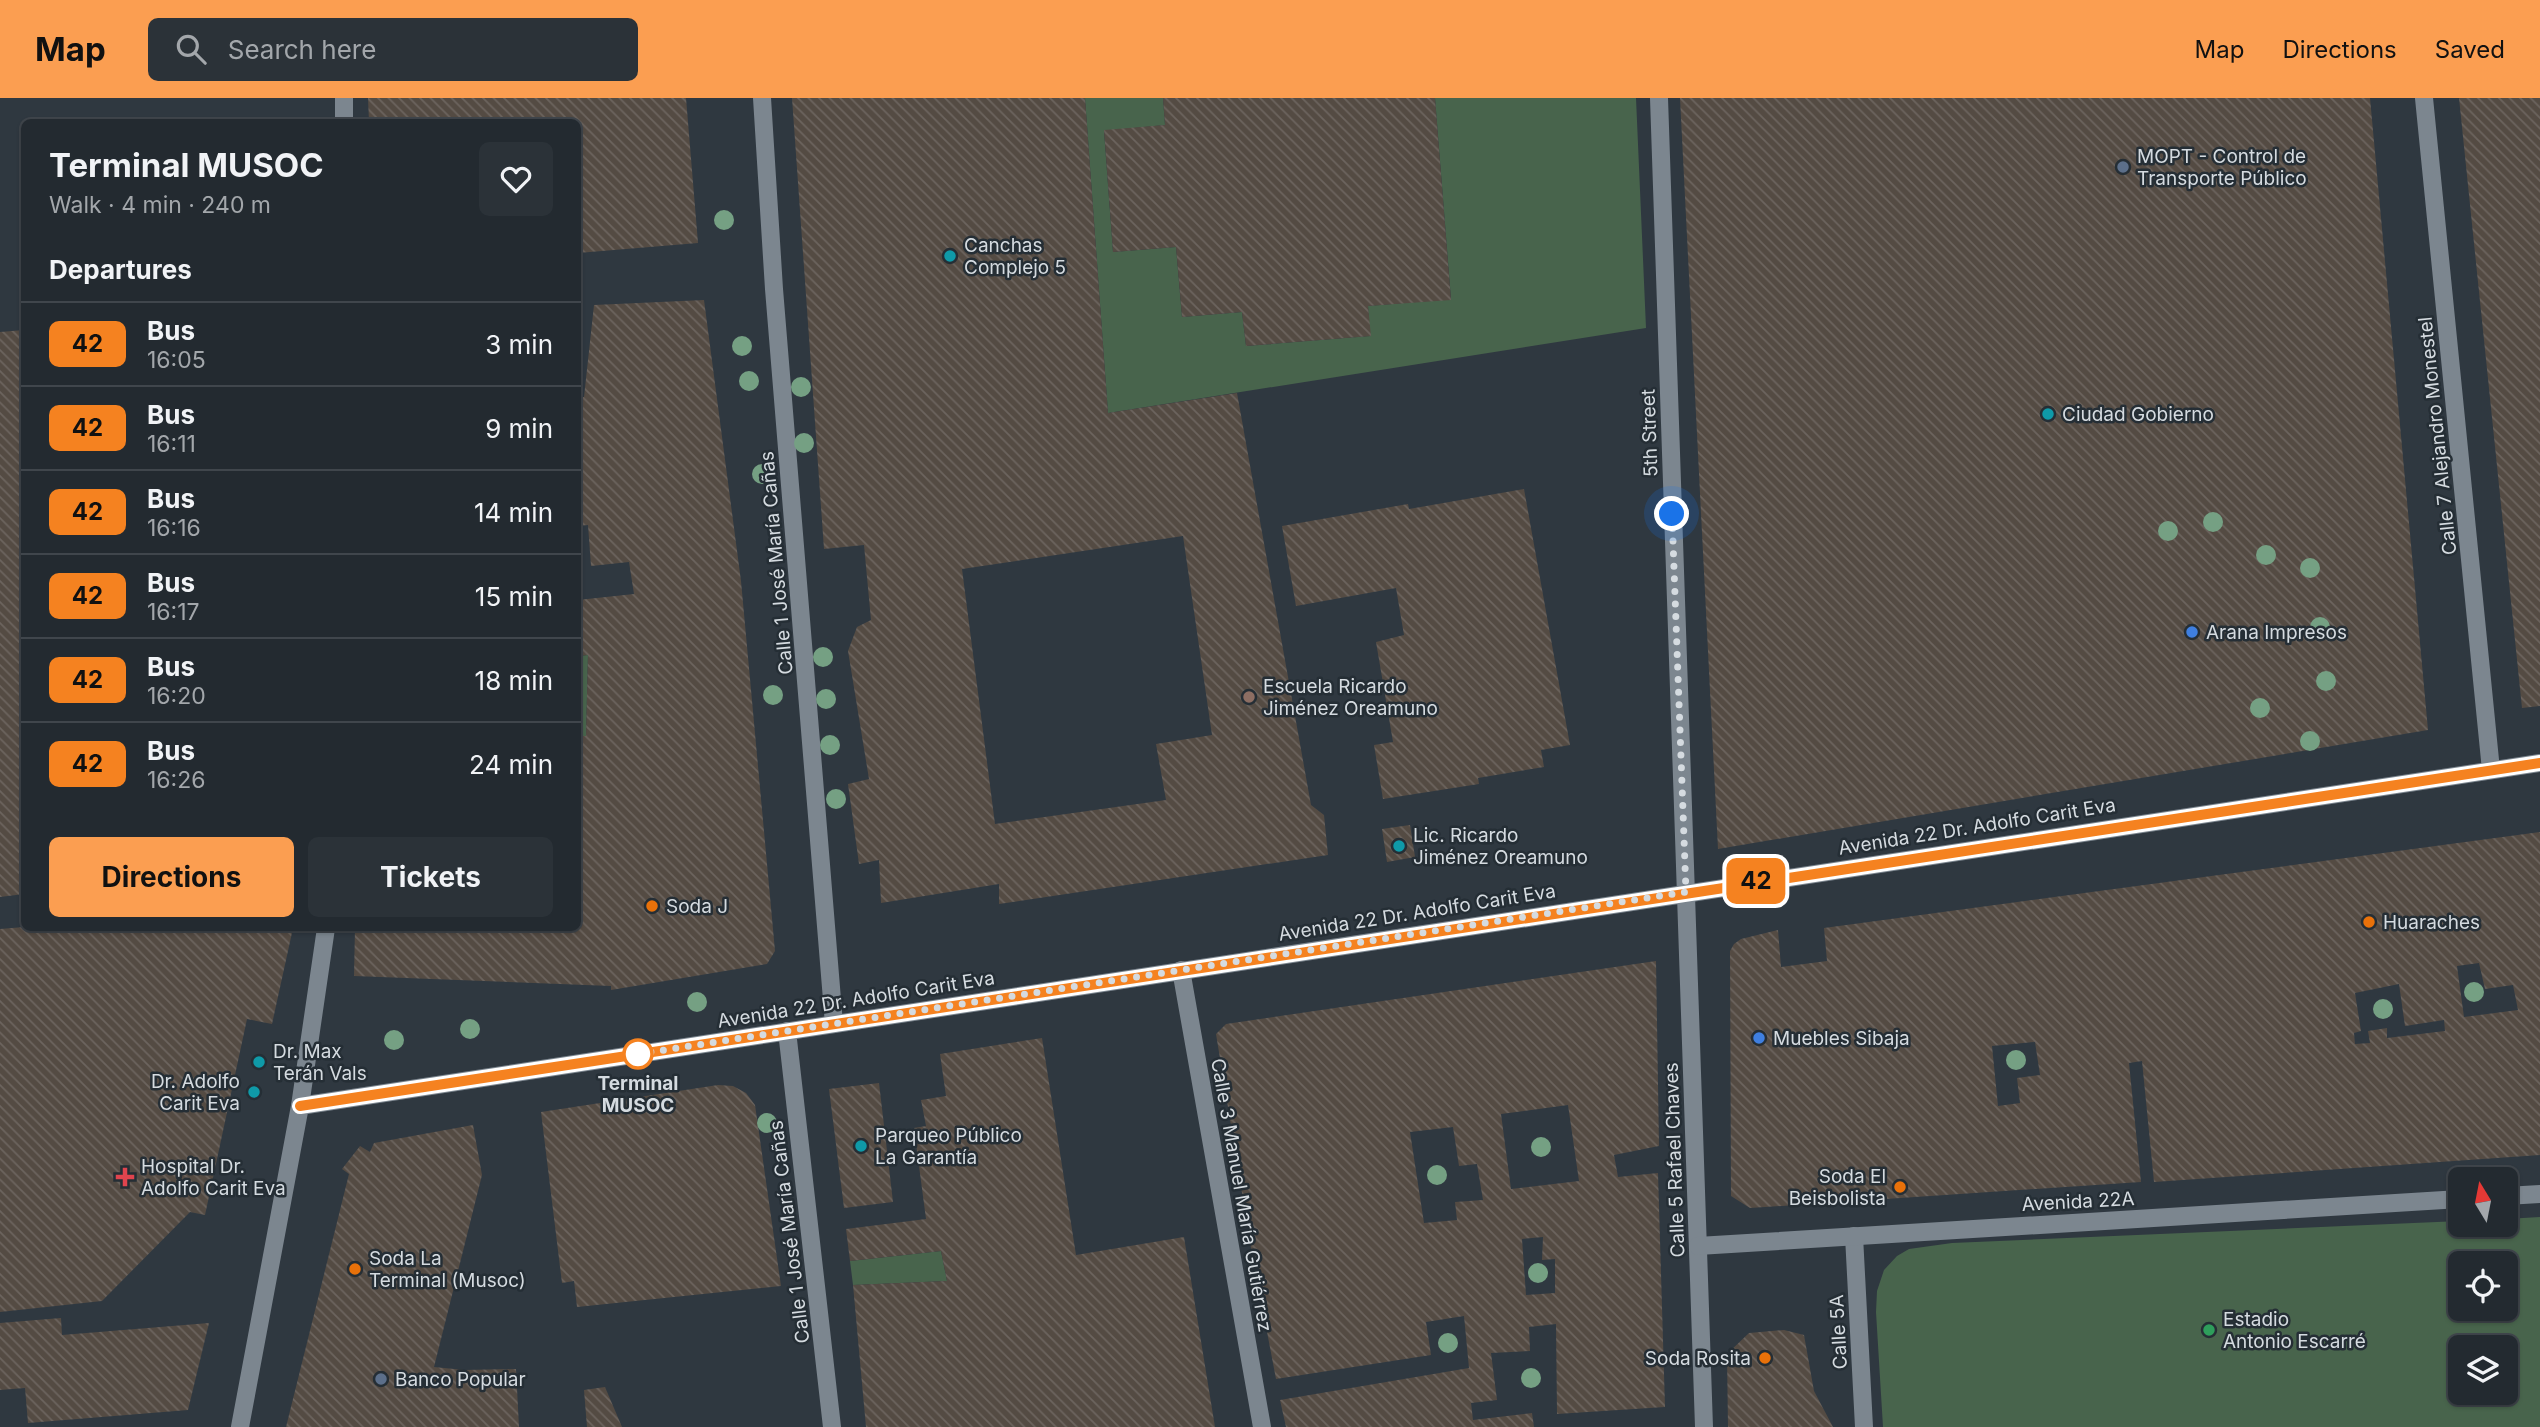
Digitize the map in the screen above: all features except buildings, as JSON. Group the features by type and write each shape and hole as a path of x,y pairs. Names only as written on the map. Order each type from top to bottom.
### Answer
{"street":[{"path":"344,98 344,119"},
{"name":"Calle 1 José María Cañas","path":"762,98 834,1024"},
{"name":"5th Street","path":"1659,98 1686,892"},
{"name":"Calle 7 Alejandro Monestel","path":"2424,98 2491,770"},
{"name":"Avenida 22 Dr. Adolfo Carit Eva","path":"300,1106 2540,763"},
{"name":"Calle 5 Rafael Chaves","path":"1686,892 1704,1427"},
{"path":"240,1427 300,1106 326,931"},
{"name":"Calle 3 Manuel María Gutiérrez","path":"1181,970 1262,1427"},
{"name":"Calle 1 José María Cañas","path":"787,1031 832,1427"},
{"path":"2518,1195 2540,1194"},
{"name":"Avenida 22A","path":"1698,1246 2448,1200"},
{"name":"Calle 5A","path":"1854,1236 1864,1427"}],"green space":[{"path":"1085,98 1163,98 1165,125 1104,131 1113,252 1176,247 1182,317 1242,312 1246,346 1370,336 1368,306 1451,299 1435,98 1636,98 1646,328 1108,413"},
{"path":"588,655 586,736 581,736 581,656"},
{"name":"Estadio Antonio Escarré","path":"2540,1217 2540,1427 1883,1427 1876,1312 1877,1291 1884,1270 1897,1256 1909,1249 1952,1243 2448,1222 2448,1237 2518,1237 2518,1218"},
{"path":"941,1251 947,1281 853,1285 850,1261"}],"bus line":[{"name":"42","path":"300,1106 1713,887 2540,763"}],"place":[{"name":"MOPT - Control de Transporte Público","path":"2123,167"},
{"name":"Canchas Complejo 5","path":"950,256"},
{"name":"Ciudad Gobierno","path":"2048,414"},
{"name":"Arana Impresos","path":"2192,632"},
{"name":"Escuela Ricardo Jiménez Oreamuno","path":"1249,697"},
{"name":"Lic. Ricardo Jiménez Oreamuno","path":"1399,846"},
{"name":"Soda J","path":"652,906"},
{"name":"Huaraches","path":"2369,922"},
{"name":"Muebles Sibaja","path":"1759,1038"},
{"name":"Terminal MUSOC","path":"638,1054"},
{"name":"Dr. Max Terán Vals","path":"259,1062"},
{"name":"Dr. Adolfo Carit Eva","path":"254,1092"},
{"name":"Parqueo Público La Garantía","path":"861,1146"},
{"name":"Hospital Dr. Adolfo Carit Eva","path":"125,1177"},
{"name":"Soda El Beisbolista","path":"1900,1187"},
{"name":"Soda La Terminal (Musoc)","path":"355,1269"},
{"name":"Estadio Antonio Escarré","path":"2209,1330"},
{"name":"Soda Rosita","path":"1765,1358"},
{"name":"Banco Popular","path":"381,1379"}],"route":[{"path":"638,1054 632,1055 1686,892 1672,514"}]}
